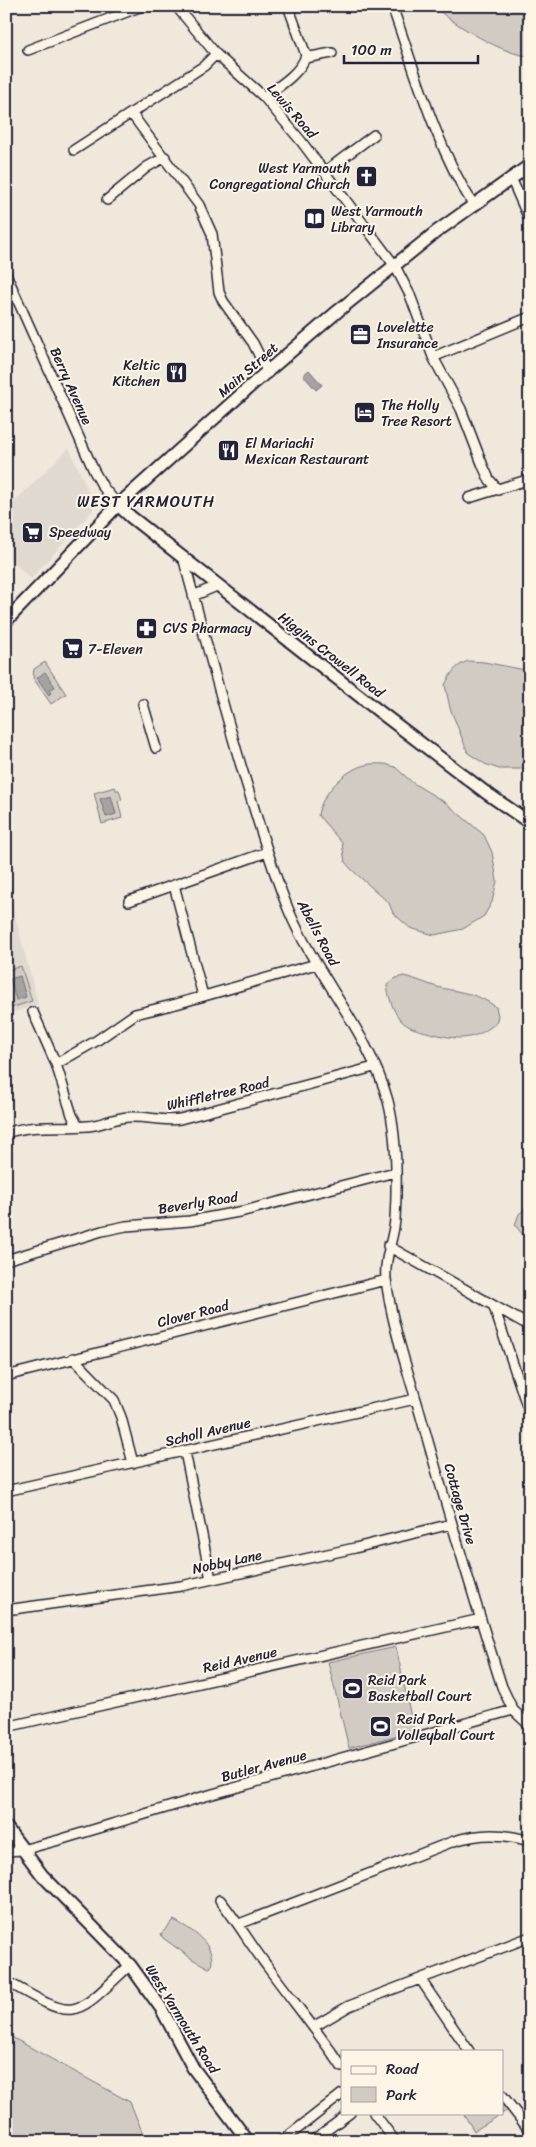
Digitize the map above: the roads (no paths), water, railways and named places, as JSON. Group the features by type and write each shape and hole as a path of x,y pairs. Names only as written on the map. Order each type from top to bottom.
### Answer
{"main road":[{"name":"Main Street","path":"6,621 118,504 338,311 473,204 530,165"},
{"name":"Higgins Crowell Road","path":"118,504 131,517 380,712 485,792 530,823"},
{"name":"West Yarmouth Road","path":"6,1827 48,1882 130,1965 161,2008 193,2068 248,2141"}],"street":[{"path":"28,50 142,6"},
{"name":"Lewis Road","path":"176,6 216,54 264,97 324,172 394,266 410,295 433,357 461,409 489,479 498,490"},
{"path":"264,97 301,66 306,55 288,6"},
{"path":"392,6 455,174 473,204"},
{"path":"305,58 332,52"},
{"path":"74,150 204,66 216,54"},
{"path":"131,113 199,205 208,223 219,292 233,317 253,343 268,373"},
{"path":"324,172 374,135"},
{"path":"107,200 146,167 164,157"},
{"path":"511,178 530,220"},
{"name":"Berry Avenue","path":"6,274 9,288 94,470 103,487 118,504"},
{"path":"433,357 530,317"},
{"path":"469,498 530,479"},
{"name":"Abells Road","path":"182,556 206,648 267,852 295,924 316,964 351,1019 374,1067 389,1105 395,1172 394,1224 385,1266 386,1280"},
{"path":"193,596 219,585"},
{"path":"143,704 156,748"},
{"path":"129,901 267,852"},
{"path":"174,885 204,996"},
{"path":"56,1064 96,1041 135,1014 316,964"},
{"path":"33,1012 56,1064 72,1115 78,1126"},
{"name":"Whiffletree Road","path":"6,1133 96,1124 114,1118 180,1119 374,1067"},
{"name":"Beverly Road","path":"6,1260 102,1231 126,1226 190,1221 244,1211 395,1172"},
{"path":"388,1246 530,1326"},
{"name":"Clover Road","path":"6,1376 386,1280"},
{"name":"Cottage Drive","path":"386,1280 415,1399 480,1619 502,1687 514,1710 530,1726"},
{"path":"494,1307 530,1415"},
{"path":"73,1358 114,1400 122,1417 133,1463"},
{"name":"Scholl Avenue","path":"6,1491 415,1399"},
{"path":"185,1452 211,1579"},
{"name":"Nobby Lane","path":"6,1610 145,1592 355,1548 451,1524"},
{"name":"Reid Avenue","path":"6,1727 480,1619"},
{"name":"Butler Avenue","path":"6,1851 22,1850 514,1710"},
{"path":"239,1924 454,1840 474,1835 492,1834 514,1836 530,1841"},
{"path":"220,1900 314,2026 341,2066"},
{"path":"314,2026 349,2006 530,1937"},
{"path":"6,1982 55,2008 72,2010 92,2001 130,1965"},
{"path":"421,1980 468,2050"},
{"path":"282,2141 341,2095"},
{"path":"504,2098 530,2131"},
{"path":"312,2141 349,2114"},
{"path":"375,2114 395,2141"}],"place":[{"name":"West Yarmouth Congregational Church","path":"366,176"},
{"name":"West Yarmouth Library","path":"315,219"},
{"name":"Lovelette Insurance","path":"361,335"},
{"name":"Keltic Kitchen","path":"176,373"},
{"name":"The Holly Tree Resort","path":"365,413"},
{"name":"El Mariachi Mexican Restaurant","path":"229,451"},
{"name":"Speedway","path":"33,532"},
{"name":"CVS Pharmacy","path":"147,628"},
{"name":"7-Eleven","path":"72,649"},
{"name":"Reid Park Basketball Court","path":"352,1688"},
{"name":"Reid Park Volleyball Court","path":"381,1727"}],"district":[{"name":"WEST YARMOUTH","path":"146,501"}]}
